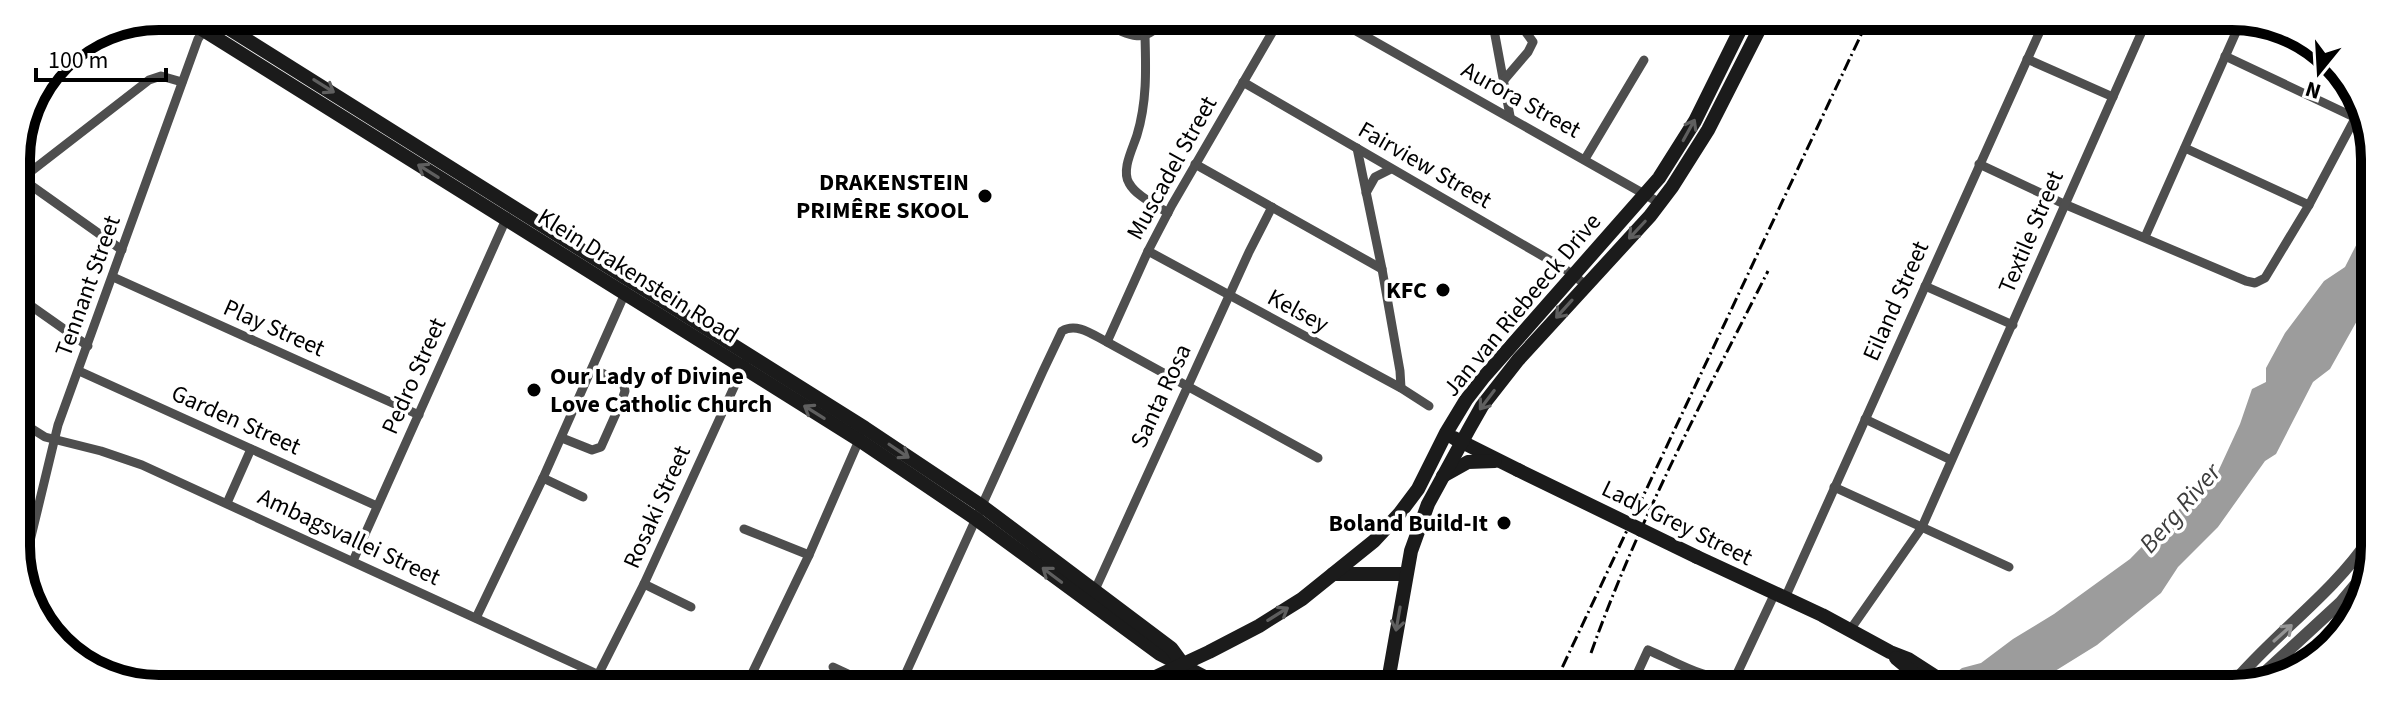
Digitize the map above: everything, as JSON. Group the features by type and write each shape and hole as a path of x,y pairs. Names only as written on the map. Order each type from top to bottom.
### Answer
{"main road":[{"name":"Klein Drakenstein Road","path":"223,30 862,434 1171,648 1182,664 1202,675"},
{"name":"Jan van Riebeeck Drive","path":"1389,675 1406,574 1419,526 1461,442 1482,406 1646,194 1685,138 1740,30"},
{"name":"Jan van Riebeeck Drive","path":"1159,675 1259,626 1302,599 1374,541 1418,489 1446,433 1483,378 1660,203 1699,145 1759,30"},
{"name":"Lady Grey Street","path":"1446,433 1850,630 1934,675"},
{"path":"1443,476 1468,462 1499,461"},
{"path":"1333,574 1406,574"},
{"name":"Lady Grey Street","path":"1890,652 1914,675"}],"street":[{"name":"Tennant Street","path":"30,541 54,440 204,30"},
{"path":"1119,30 1129,35 1145,36 1153,30"},
{"name":"Muscadel Street","path":"1107,342 1168,213 1274,30"},
{"name":"Aurora Street","path":"1355,30 1660,203"},
{"path":"1494,30 1510,116"},
{"path":"1504,80 1533,42 1523,30"},
{"name":"Eiland Street","path":"1737,675 1834,487 2040,30"},
{"name":"Textile Street","path":"1850,630 1922,527 2143,30"},
{"path":"2145,237 2237,30"},
{"path":"1145,36 1145,96 1126,178 1138,193 1168,213"},
{"path":"2225,56 2351,110"},
{"path":"2027,59 2113,97"},
{"path":"1585,159 1644,60"},
{"path":"30,172 149,80 161,76 182,82"},
{"name":"Fairview Street","path":"1243,82 1580,280"},
{"path":"1979,164 2064,204 2255,283 2265,278 2309,205 2354,120"},
{"path":"1357,148 1382,269 1401,388"},
{"path":"2185,148 2309,205"},
{"path":"1195,164 1382,269"},
{"path":"1366,193 1375,177 1391,169"},
{"path":"30,188 122,250"},
{"name":"Santa Rosa","path":"1092,596 1272,207"},
{"name":"Pedro Street","path":"353,561 509,213"},
{"name":"Kelsey","path":"1148,251 1429,406"},
{"name":"Play Street","path":"113,277 419,415"},
{"path":"1925,286 2013,325"},
{"path":"476,618 562,438 628,287"},
{"path":"30,305 88,346"},
{"path":"905,675 1062,331 1071,326 1107,342 1318,458"},
{"name":"Rosaki Street","path":"598,675 644,584 746,361"},
{"path":"562,438 597,450 617,411 625,385 592,369"},
{"name":"Garden Street","path":"79,371 377,506"},
{"path":"1865,419 1951,460"},
{"name":"Ambagsvallei Street","path":"30,428 54,440 116,455 227,503 598,675"},
{"path":"751,675 862,434"},
{"path":"227,503 251,449"},
{"path":"543,478 583,497"},
{"path":"1834,487 2009,567"},
{"path":"744,529 809,555"},
{"path":"2241,675 2331,588 2361,552"},
{"path":"644,584 691,607"},
{"path":"2268,670 2340,603 2355,586"},
{"name":"Eiland Street","path":"1637,675 1648,650 1707,675"},
{"path":"833,667 850,675"}],"shaded area":[{"path":"2361,236 2361,314 2330,369 2313,382 2276,454 2265,461 2218,527 2178,567 2161,593 2097,645 2049,675 1953,675 1962,668 1981,663 2130,559 2216,476 2252,389 2266,382 2266,368 2285,333 2324,281 2345,267"}],"railway":[{"path":"1559,675 1863,30"},
{"path":"1591,653 1651,507 1768,271"}],"place":[{"name":"DRAKENSTEIN PRIMÊRE SKOOL","path":"985,196"},
{"name":"KFC","path":"1443,290"},
{"name":"Our Lady of Divine Love Catholic Church","path":"534,390"},
{"name":"Boland Build-It","path":"1504,523"}],"water label":[{"name":"Berg River","path":"2180,508"}]}
